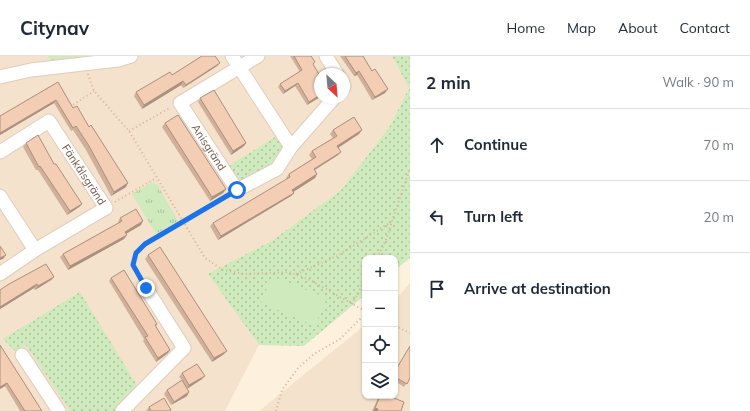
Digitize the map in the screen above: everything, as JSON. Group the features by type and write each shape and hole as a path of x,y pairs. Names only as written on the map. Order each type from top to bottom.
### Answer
{"street":[{"path":"0,77 31,70 118,60 131,56"},
{"path":"232,56 291,147"},
{"path":"180,103 258,56"},
{"path":"326,56 333,68"},
{"name":"Anisgränd","path":"180,103 237,190"},
{"path":"237,190 277,168 291,147 329,104"},
{"name":"Fänkålsgränd","path":"0,152 49,122 106,208 35,250 0,274"},
{"path":"0,196 35,250"},
{"path":"122,411 184,348 146,288"},
{"path":"22,355 59,411"}],"path":[{"path":"84,64 94,91 129,131 205,258 224,270 245,274 289,272 310,280 362,310"},
{"path":"68,108 94,91"},
{"path":"129,131 180,103"},
{"path":"378,255 385,242 410,168"},
{"path":"106,208 156,178"},
{"path":"146,288 133,265 136,253 145,244 237,190"},
{"path":"295,274 337,256 391,222"},
{"path":"352,304 362,285"},
{"path":"276,411 282,390 298,368 314,354 340,339 362,315"},
{"path":"397,327 410,333"}],"shaded area":[{"path":"0,56 392,56 409,88 390,126 341,190 273,240 209,274 259,345 225,411 0,411"},
{"path":"410,283 410,411 259,411 362,327 362,399 398,399 398,297"}],"green space":[{"path":"48,56 79,56 75,59 50,60"},
{"path":"392,56 410,56 410,258 398,268 398,255 362,255 362,298 304,346 259,345 208,274 273,240 341,190 390,126 409,88"},
{"path":"280,134 286,144 277,161 263,171 241,181 236,179 227,167"},
{"path":"151,183 157,184 178,221 156,234 132,194"},
{"path":"272,276 327,298 315,326 261,303"},
{"path":"80,292 138,387 118,411 70,411 26,345 15,351 3,339"}],"building":[{"path":"202,56 215,56 220,63 186,85 183,81 144,105 136,92 170,72 172,75"},
{"path":"294,56 311,56 315,62 313,64 315,68 314,68 314,99 309,102 298,83 285,91 280,84 302,70"},
{"path":"345,56 363,56 372,71 375,69 388,89 375,97 359,71 356,73"},
{"path":"58,82 73,108 77,106 89,127 91,125 128,183 114,192 89,146 76,126 73,128 56,100 0,133 0,116"},
{"path":"214,90 246,143 233,151 200,98"},
{"path":"178,115 226,189 212,197 165,123"},
{"path":"354,117 362,130 337,146 341,152 314,169 317,174 292,190 294,193 221,236 213,223 290,177 289,174 316,157 312,151 337,136 333,130"},
{"path":"38,135 54,164 56,164 82,204 70,211 40,166 39,167 26,143"},
{"path":"136,209 143,221 125,232 127,235 70,266 63,254 122,221 120,218"},
{"path":"0,246 6,255 0,258"},
{"path":"160,247 227,351 214,358 148,255"},
{"path":"46,264 54,277 38,286 37,284 0,307 0,290"},
{"path":"124,270 157,324 155,325 170,350 158,358 145,337 148,336 111,278"},
{"path":"0,345 42,411 25,411 7,383 0,387"},
{"path":"410,346 410,378 407,384 398,379 398,366"},
{"path":"197,364 205,376 189,385 182,373"},
{"path":"182,380 189,392 174,402 167,390"},
{"path":"164,398 171,410 151,411 149,407"},
{"path":"379,399 396,399 404,402 401,411 377,411 378,409 375,408"}],"route":[{"path":"146,288 133,265 136,253 145,244 237,190"}]}
